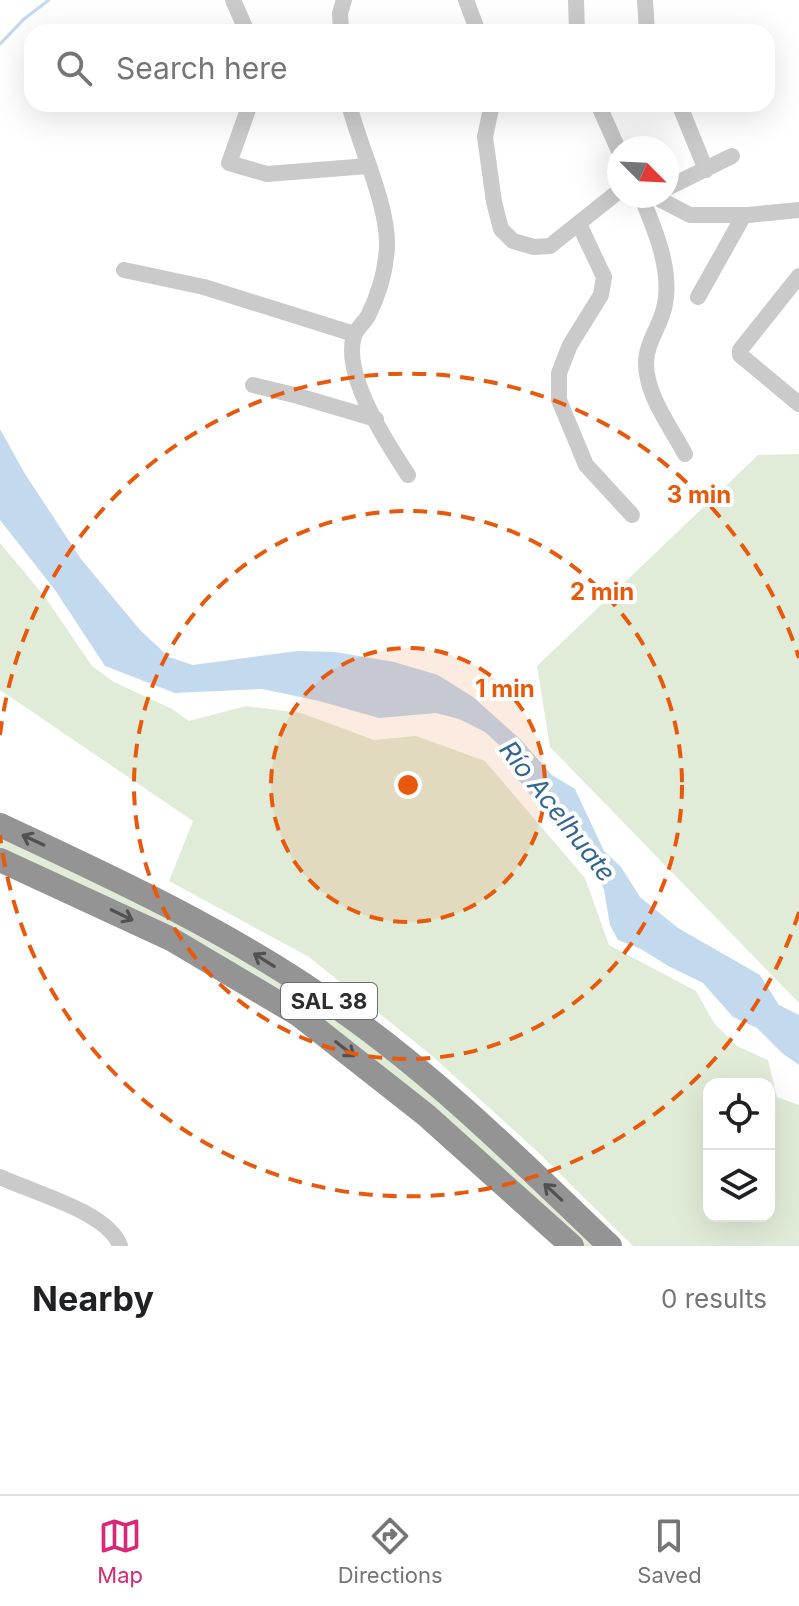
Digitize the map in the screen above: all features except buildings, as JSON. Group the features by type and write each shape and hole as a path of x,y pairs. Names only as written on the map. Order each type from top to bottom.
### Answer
{"highway":[{"name":"SAL 38","path":"0,825 170,905 342,1010 460,1104 610,1246"},
{"name":"SAL 38","path":"0,860 171,939 299,1015 435,1122 572,1246"}],"street":[{"path":"233,0 244,24"},
{"path":"341,24 344,0"},
{"path":"466,0 475,24"},
{"path":"576,0 577,24"},
{"path":"645,0 646,24"},
{"path":"247,112 229,163 267,174 368,166"},
{"path":"351,112 387,241 386,269 367,318 354,334 352,363 376,419 408,475"},
{"path":"490,112 485,137 494,202 501,229 513,241 534,247 550,246 607,201"},
{"path":"602,112 612,136"},
{"path":"682,112 706,170"},
{"path":"679,182 732,156"},
{"path":"646,208 667,285 665,306 646,362 651,392 685,454"},
{"path":"676,208 690,215 744,215 799,210"},
{"path":"698,297 744,215"},
{"path":"579,224 604,277 604,286 570,345 559,373 559,400 586,465 632,515"},
{"path":"124,270 204,287 354,334"},
{"path":"799,276 740,350 740,355 799,404"},
{"path":"253,385 376,419"},
{"path":"0,1177 103,1223 120,1246"}],"green space":[{"path":"799,454 799,1003 550,747 537,666 758,455"},
{"path":"0,543 45,597 92,666 114,682 172,709 189,721 246,706 301,713 374,740 416,736 485,761 585,878 609,945 696,991 714,1023 737,1046 768,1060 772,1078 703,1078 703,1222 775,1222 775,1089 777,1097 799,1105 799,1246 633,1246 540,1154 431,1055 309,957 169,881 193,821 0,690"},
{"path":"0,834 185,923 326,1010 456,1115 595,1246 580,1246 378,1066 0,852"}],"water":[{"name":"Río Acelhuate","path":"0,429 25,474 81,559 140,630 169,657 193,665 297,651 335,652 394,662 438,675 473,697 520,739 552,775 575,789 604,851 621,867 640,897 678,928 760,975 779,1005 799,1015 799,1065 757,1028 733,1017 703,983 618,940 610,925 604,890 595,868 573,835 553,813 532,797 517,778 511,756 485,732 459,719 436,713 379,718 262,689 175,693 105,666 55,590 0,520"}],"waterway":[{"path":"0,44 24,19 49,0"}]}
